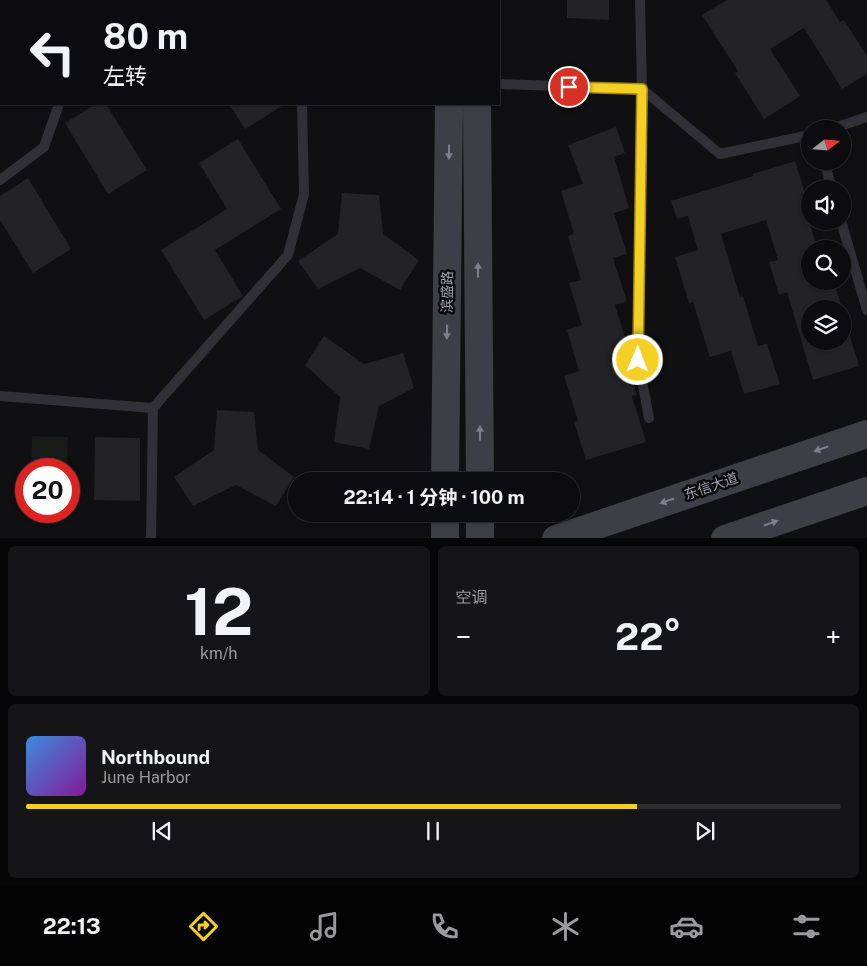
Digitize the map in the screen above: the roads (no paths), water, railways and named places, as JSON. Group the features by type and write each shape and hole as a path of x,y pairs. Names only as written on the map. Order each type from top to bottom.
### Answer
{"main road":[{"name":"滨盛路","path":"445,472 449,105"},
{"path":"477,105 480,472"},
{"name":"东信大道","path":"556,538 867,434"},
{"path":"725,538 867,491"},
{"path":"445,522 445,538"},
{"path":"480,522 480,538"}],"lane":[{"path":"640,0 642,89 638,360 649,418"},
{"path":"500,84 642,89 720,154 801,137"},
{"path":"0,180 44,147 60,105"},
{"path":"151,538 153,408 288,255 304,194 302,105"},
{"path":"851,122 867,117"},
{"path":"844,230 867,310"},
{"path":"0,396 153,408"}]}
